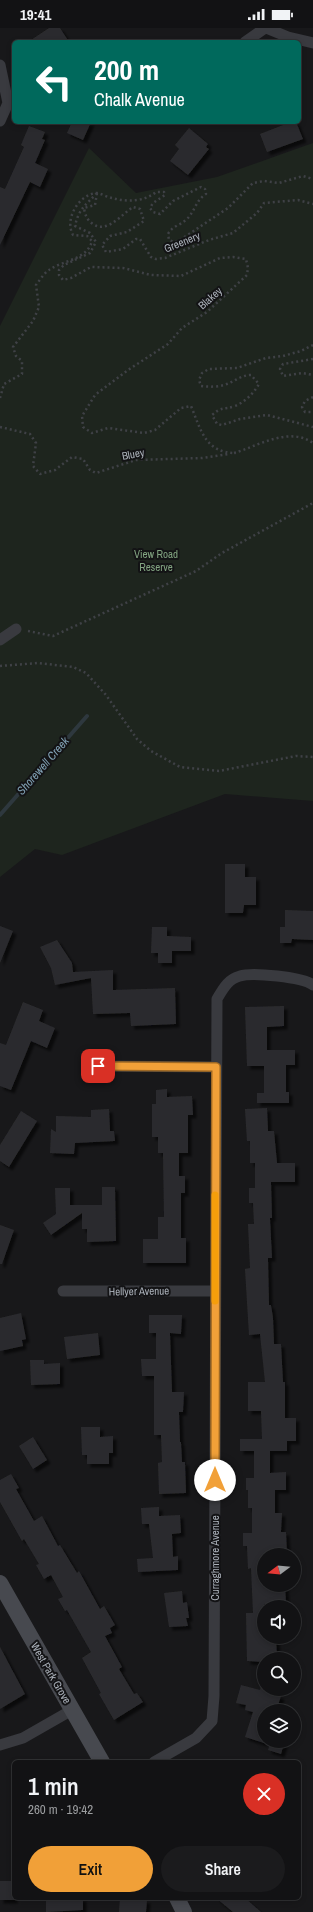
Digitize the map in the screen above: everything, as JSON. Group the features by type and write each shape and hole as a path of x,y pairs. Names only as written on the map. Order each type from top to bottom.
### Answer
{"main road":[{"name":"West Park Grove","path":"0,1583 101,1760"},
{"path":"178,1900 184,1912"}],"street":[{"path":"249,40 265,28 300,40"},
{"path":"301,40 313,43"},
{"path":"0,121 8,103 1,66"},
{"path":"0,640 16,629"},
{"name":"Curraghmore Avenue","path":"158,1760 196,1738 212,1721 214,1696 217,999 226,984 240,976 278,976 308,981 313,985"},
{"path":"98,1066 216,1067"},
{"name":"Hellyer Avenue","path":"63,1292 215,1291"},
{"path":"1,1744 23,1738 72,1710"}],"path":[{"path":"0,398 4,384 22,374 22,361 16,356 13,347 33,321 39,307 36,285 48,270 86,253 90,247 92,240 90,238 73,235 69,222 70,216 85,196 97,192 111,198 139,201 150,198 156,192 164,192 165,195 153,203 150,208 153,212 160,214 173,201 201,187 206,189 206,194 198,201 192,213 186,220 170,228 168,234 169,240 174,242 180,240 228,208 253,183 264,181 279,183 303,176 313,179"},
{"name":"Greenery","path":"97,192 94,206 84,208 88,221 97,227 102,227 114,222 133,207 140,209 144,221 127,232 110,236 102,245 106,252 123,249 136,239 140,239 151,257 156,259 165,258 209,240 233,233 257,213 264,203 298,200 313,204"},
{"name":"Blakey","path":"97,192 84,205 78,214 75,226 90,233 96,242 90,253 64,265 59,270 59,275 63,280 71,278 91,267 122,268 151,275 181,276 220,258 233,257 246,259 248,268 246,275 207,312 182,328 168,344 128,370 95,395 82,416 83,427 92,433 108,428 144,433 155,430 181,408 191,406 210,446 217,450 236,453"},
{"path":"313,344 302,351 283,356 266,358 237,368 209,369 202,373 199,380 201,386 211,387 224,385 246,375 251,375 259,384 254,392 236,406 219,409 212,415 217,424 222,425 240,419 267,415 313,427"},
{"path":"313,359 283,364 280,370 283,376 302,373 313,375"},
{"path":"313,397 305,401 302,407 305,412 313,412"},
{"name":"Bluey","path":"0,427 30,434 36,443 33,466 40,474 54,470 72,457 83,459 90,470 96,473 136,460 202,458 236,453 260,444 294,436 313,443"},
{"path":"16,629 53,636 196,571 222,553 313,503"},
{"path":"0,666 38,663 73,667 86,674 106,694 137,739 151,751 180,767 219,771 296,756 313,757"}],"green space":[{"name":"View Road Reserve","path":"313,143 313,801 225,794 62,855 35,849 0,877 0,326 89,148 136,193 217,177"}],"building":[{"path":"49,28 60,28 68,40 31,40"},
{"path":"71,124 90,124 83,140 67,133"},
{"path":"286,124 297,124 303,139 267,152 260,134"},
{"path":"29,126 45,132 42,139 45,140 35,163 48,169 40,187 30,182 0,245 0,187 5,189 24,147 21,145"},
{"path":"189,128 208,144 206,147 209,149 188,175 170,161 179,149 175,145"},
{"path":"225,864 245,864 245,877 256,877 256,905 244,905 243,913 225,913"},
{"path":"285,910 313,911 313,940 292,939 291,943 280,943 280,927 285,927"},
{"path":"0,926 13,931 0,963"},
{"path":"152,927 167,927 167,936 191,937 191,951 172,951 172,963 158,963 158,953 151,953"},
{"path":"57,940 72,963 73,972 113,970 113,990 175,988 176,1024 131,1026 130,1013 93,1014 91,978 55,985 51,968 40,947"},
{"path":"23,1002 43,1010 39,1021 55,1028 47,1048 31,1041 11,1090 0,1086 0,1043 6,1045"},
{"path":"284,1006 284,1026 267,1027 267,1050 295,1050 295,1065 286,1065 286,1092 289,1092 289,1103 257,1103 257,1093 264,1093 264,1066 247,1066 245,1007"},
{"path":"167,1089 167,1097 192,1096 193,1115 188,1115 188,1153 179,1153 179,1176 185,1176 185,1193 181,1193 181,1238 186,1238 186,1263 143,1263 143,1239 158,1239 158,1217 164,1217 163,1153 158,1153 158,1137 152,1137 152,1104 156,1104 156,1090"},
{"path":"267,1108 268,1131 274,1131 277,1163 295,1163 295,1182 271,1182 272,1218 270,1218 272,1258 268,1258 269,1305 271,1305 273,1318 274,1344 281,1344 283,1382 285,1382 285,1418 296,1418 296,1441 287,1441 287,1451 270,1451 270,1473 286,1472 286,1490 275,1490 275,1513 282,1513 281,1532 286,1532 287,1548 257,1548 257,1592 285,1592 286,1600 257,1600 257,1644 276,1644 277,1652 257,1652 257,1662 247,1661 246,1613 253,1613 251,1568 248,1569 247,1546 243,1546 243,1533 252,1533 252,1508 248,1508 246,1478 254,1478 254,1451 240,1451 240,1439 262,1439 261,1411 248,1411 248,1382 265,1382 260,1334 249,1335 245,1269 250,1268 248,1224 254,1224 253,1203 249,1203 249,1188 255,1188 255,1163 250,1163 250,1141 247,1141 245,1109"},
{"path":"109,1109 110,1131 114,1131 115,1141 75,1143 74,1154 50,1153 51,1129 56,1132 56,1116 91,1117 91,1110"},
{"path":"21,1111 37,1121 9,1167 0,1161 0,1145"},
{"path":"102,1187 115,1187 116,1241 87,1242 87,1229 82,1229 82,1213 51,1235 43,1223 56,1214 55,1188 70,1188 70,1205 102,1205"},
{"path":"0,1225 14,1230 2,1264 0,1264"},
{"path":"21,1313 26,1339 22,1340 23,1346 0,1351 0,1318"},
{"path":"149,1315 182,1315 181,1334 170,1333 172,1392 184,1392 183,1412 179,1412 182,1462 185,1462 186,1493 159,1494 158,1463 162,1462 161,1435 154,1435 154,1376 142,1376 141,1359 156,1359 156,1333 149,1333"},
{"path":"98,1333 100,1355 67,1359 64,1337"},
{"path":"30,1360 44,1360 44,1364 60,1363 60,1384 31,1385"},
{"path":"81,1427 100,1427 100,1437 113,1436 113,1453 109,1453 109,1464 87,1464 87,1455 82,1455"},
{"path":"33,1437 47,1460 33,1469 19,1446"},
{"path":"11,1474 19,1488 16,1489 34,1521 42,1516 58,1546 60,1545 77,1573 79,1571 100,1609 104,1606 115,1625 110,1628 112,1633 105,1636 122,1667 119,1669 134,1694 137,1693 143,1702 114,1720 99,1694 101,1693 82,1658 91,1652 67,1610 65,1611 58,1599 63,1597 51,1575 44,1579 36,1565 39,1564 24,1539 22,1541 0,1502 0,1480"},
{"path":"159,1507 159,1516 180,1515 181,1533 172,1534 173,1557 178,1556 178,1570 138,1572 137,1559 153,1558 149,1524 142,1524 141,1508"},
{"path":"182,1591 183,1603 187,1602 189,1618 186,1618 188,1626 169,1627 164,1593"},
{"path":"0,1647 25,1694 0,1709"},
{"path":"241,1685 257,1689 257,1696 281,1696 278,1704 257,1704 257,1741 245,1737 253,1712 245,1710 246,1705 236,1703"},
{"path":"269,1748 283,1748 281,1754 268,1750"},
{"path":"0,1881 12,1881 12,1900 0,1900"},
{"path":"46,1900 83,1900 83,1910 46,1912"},
{"path":"120,1900 147,1900 146,1912 119,1912"},
{"path":"218,1900 247,1900 261,1912 233,1912"}],"waterway":[{"name":"Shorewell Creek","path":"0,815 87,716"}],"slow traffic":[{"path":"215,1195 215,1301"}],"route":[{"path":"98,1066 216,1067 215,1480"}]}
